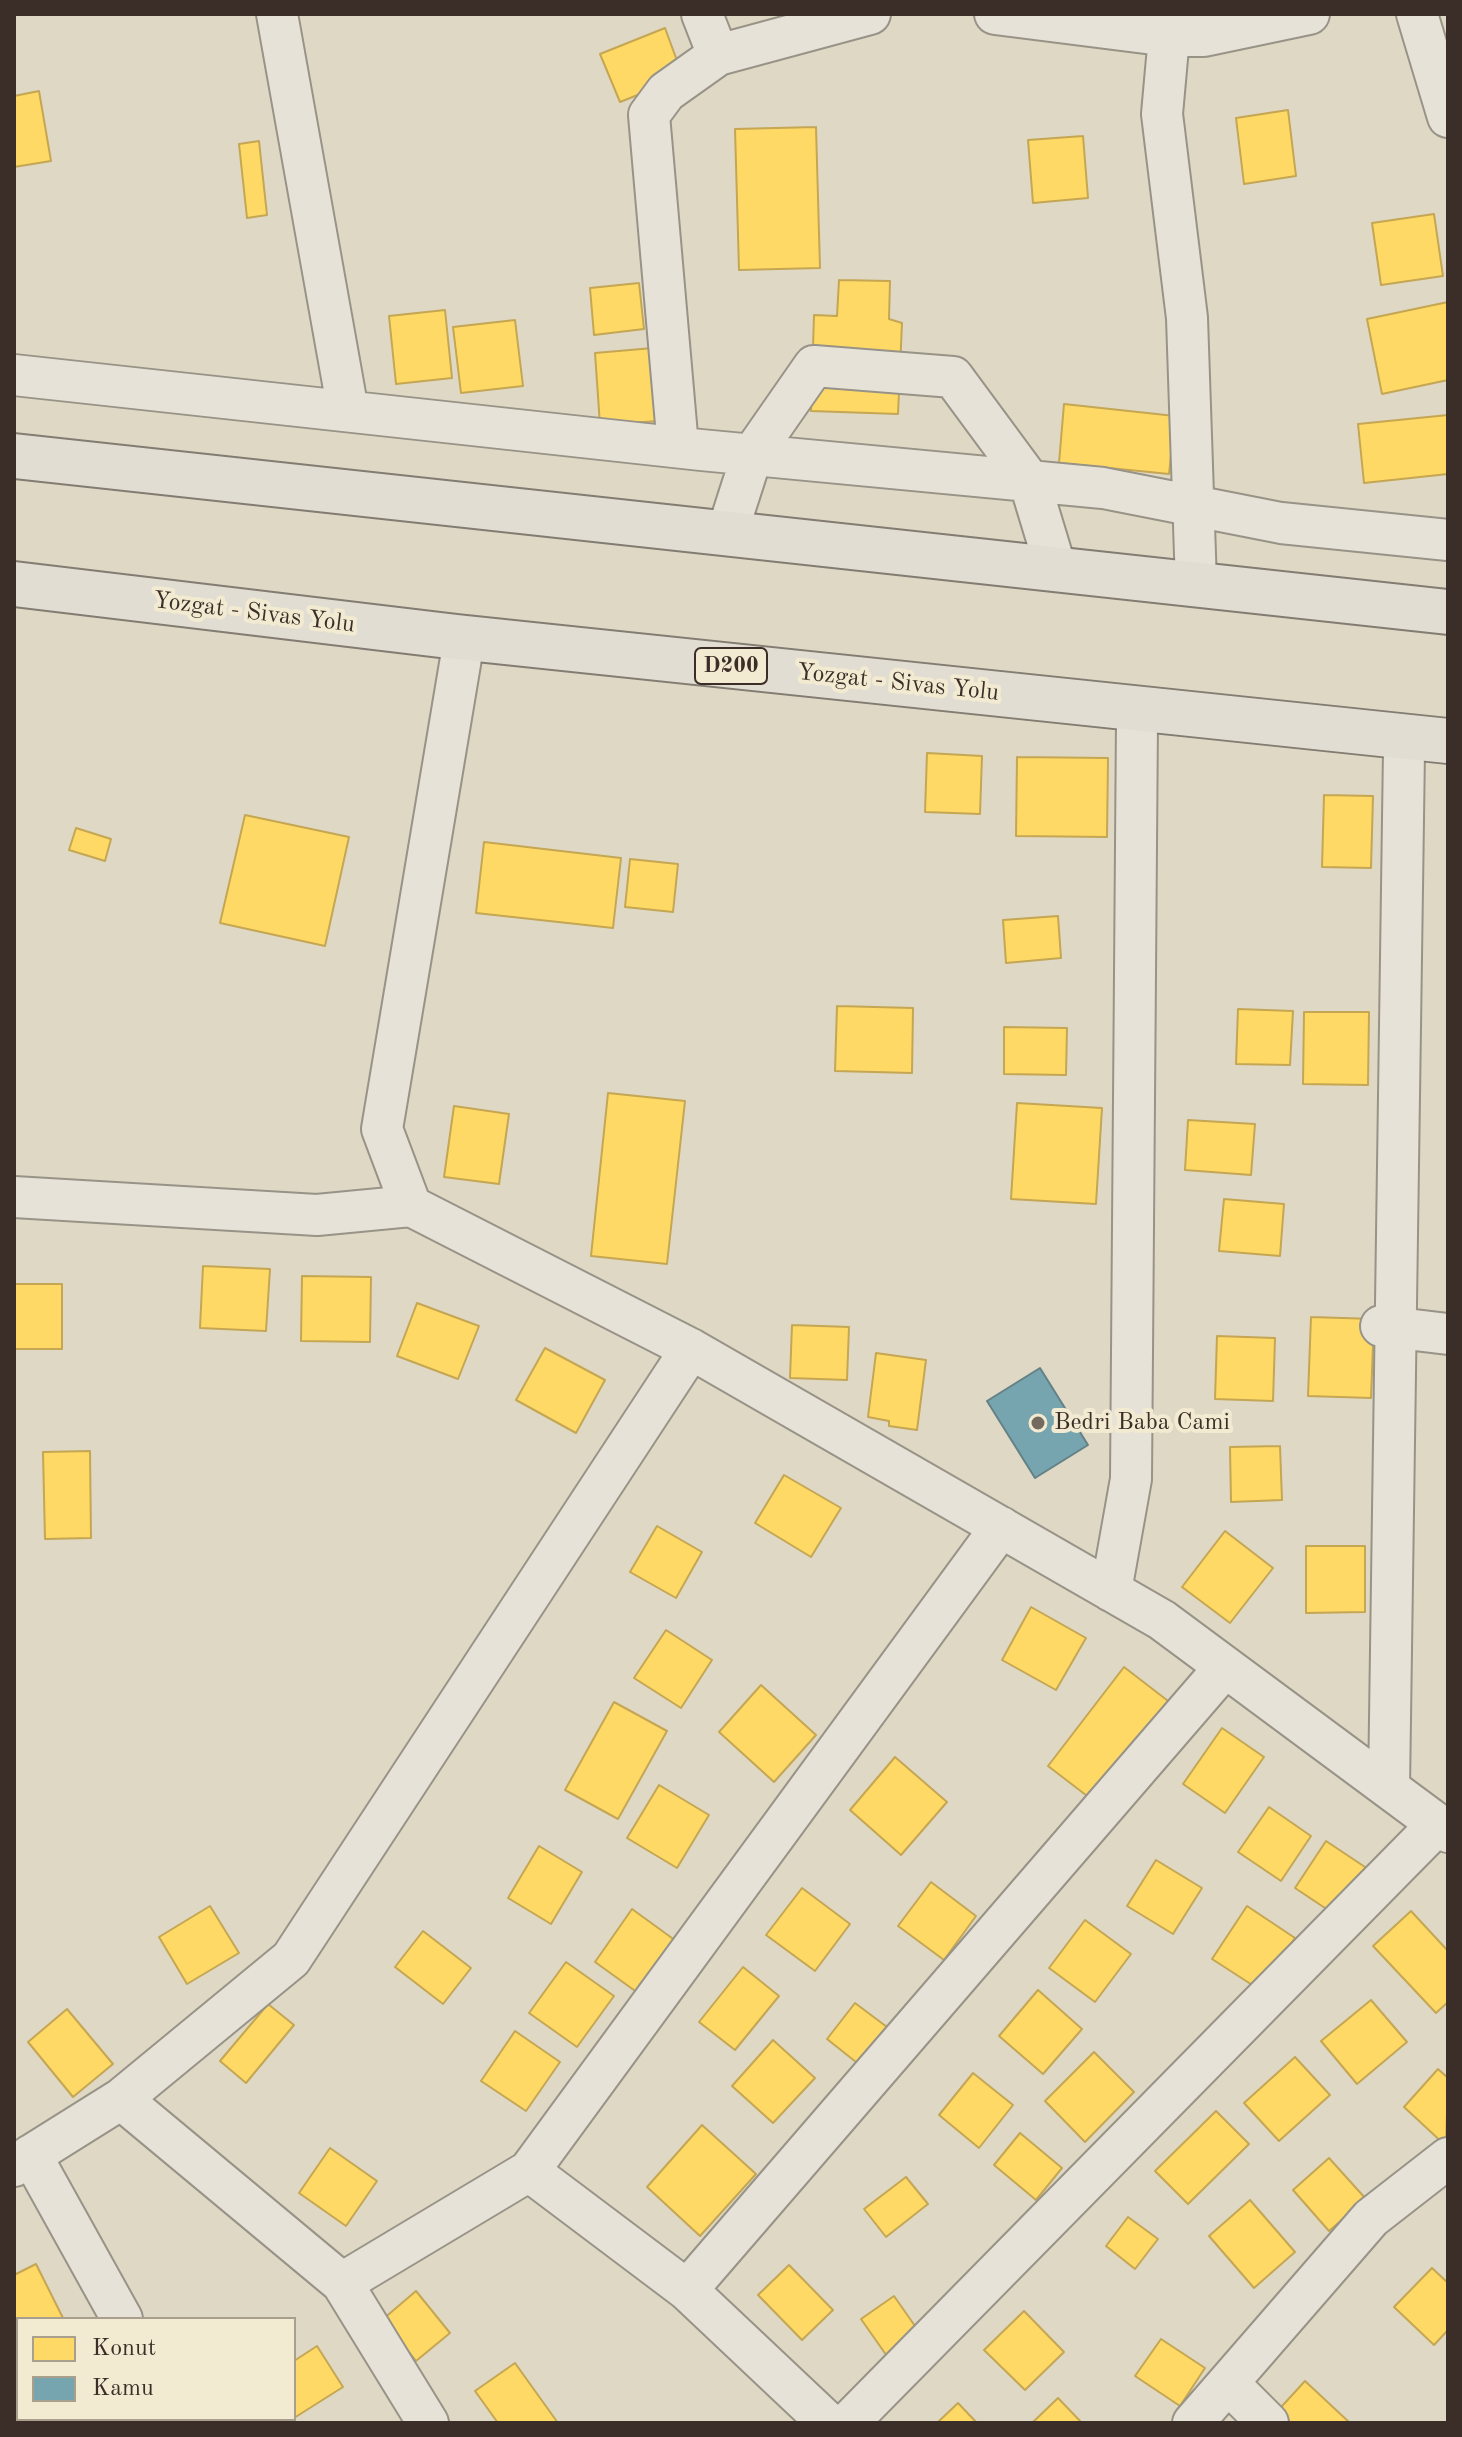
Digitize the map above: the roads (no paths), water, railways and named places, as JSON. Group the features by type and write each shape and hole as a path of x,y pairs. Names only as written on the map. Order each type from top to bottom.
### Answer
{"highway":[{"path":"14,456 1448,612"},
{"name":"Yozgat - Sivas Yolu","path":"14,584 457,637 1448,741"}],"street":[{"path":"277,14 348,411"},
{"path":"702,14 718,55"},
{"path":"678,447 649,115 666,92 718,55 870,14"},
{"path":"995,14 1170,25 1204,36 1309,14"},
{"path":"1417,14 1448,117"},
{"path":"1170,25 1162,114 1187,318 1196,584"},
{"path":"727,533 752,455 814,366 953,377 1029,480 1056,569"},
{"path":"14,375 752,455 1103,488 1281,523 1448,540"},
{"path":"14,598 1448,755"},
{"path":"411,1206 382,1129 463,646"},
{"path":"1111,1591 1131,1479 1137,720"},
{"path":"1389,1788 1388,1328 1404,750"},
{"path":"14,1197 317,1215 411,1206 691,1349 1162,1620 1443,1828 848,2423"},
{"path":"1388,1328 1448,1334"},
{"path":"121,2317 23,2160 121,2099 291,1959 691,1349"},
{"path":"342,2283 529,2171 1001,1527"},
{"path":"687,2290 1225,1667"},
{"path":"121,2099 342,2283 428,2423"},
{"path":"529,2171 687,2290 828,2423"},
{"path":"1193,2423 1371,2218 1439,2180"},
{"path":"1228,2383 1268,2423"}],"place":[{"name":"Bedri Baba Cami","path":"1038,1423"}]}
